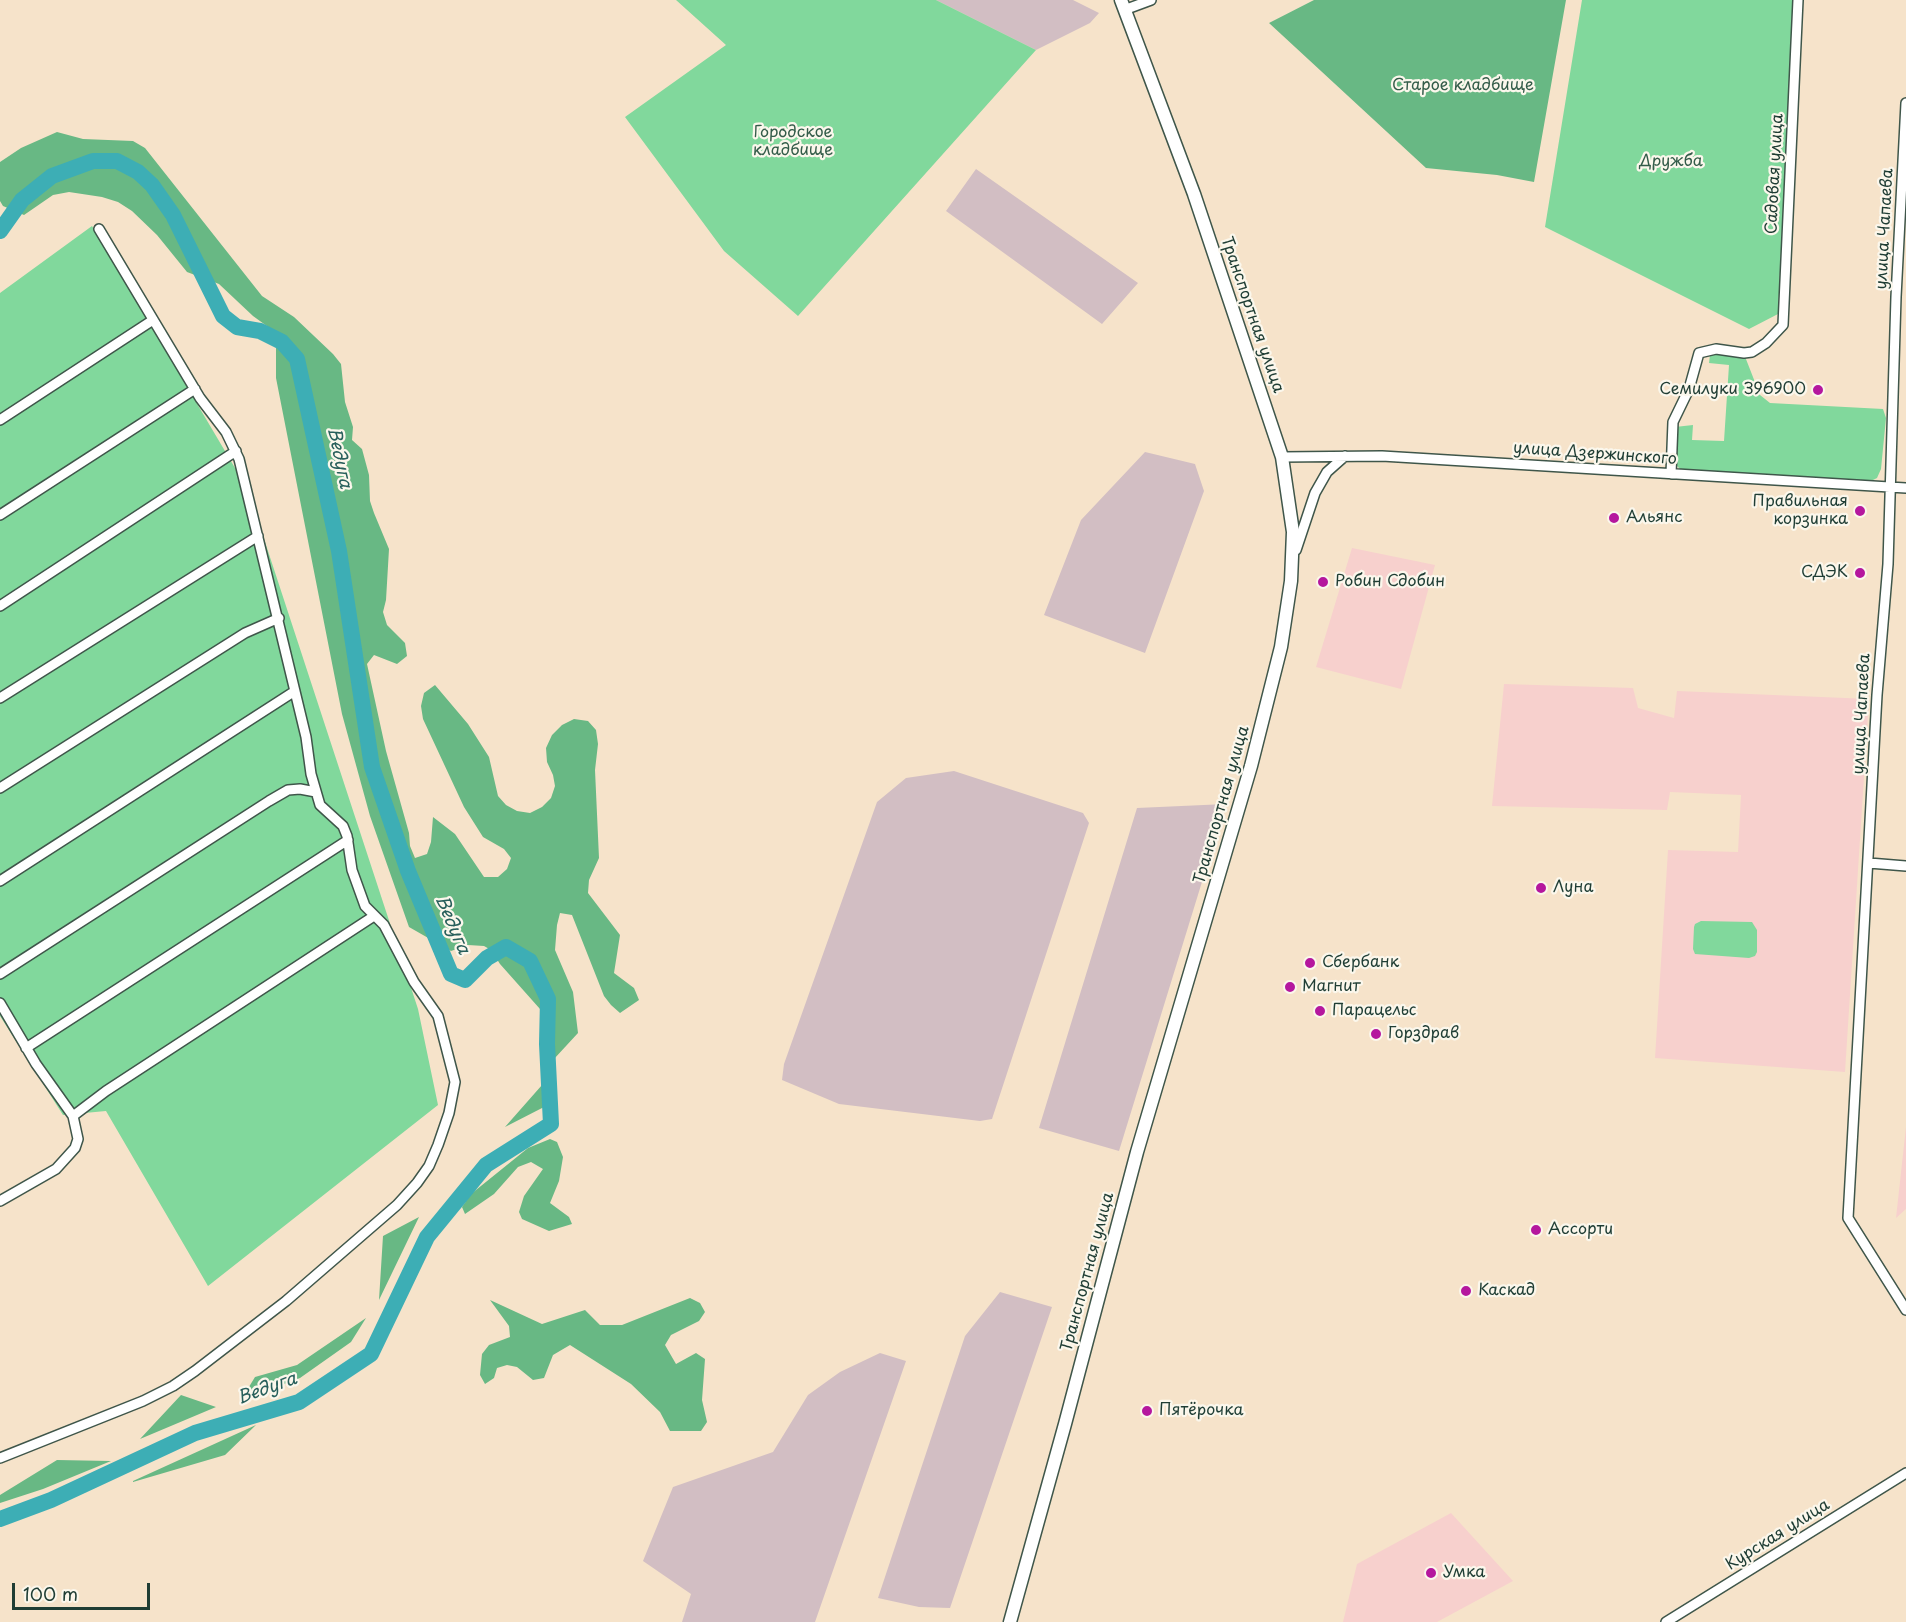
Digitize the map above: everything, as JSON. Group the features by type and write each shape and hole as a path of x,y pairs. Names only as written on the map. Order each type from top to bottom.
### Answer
{"main road":[{"name":"Транспортная улица","path":"1010,1622 1137,1152 1251,766 1281,647 1292,567 1293,532 1282,457 1194,194 1123,5"}],"street":[{"path":"1123,5 1151,0"},
{"name":"Садовая улица","path":"1671,474 1673,422 1689,389 1699,353 1716,349 1752,352 1766,343 1783,325 1798,0"},
{"name":"улица Чапаева","path":"1906,105 1888,564 1877,695 1848,1218 1906,1310"},
{"path":"0,1458 143,1401 173,1386 286,1301 397,1205 429,1166 449,1113 455,1082 438,1016 414,982 384,925 364,906 343,826 320,805 311,774 306,737 279,618 236,451 226,432 195,389 99,229"},
{"path":"0,420 153,320"},
{"path":"0,515 195,389"},
{"path":"0,606 236,451"},
{"path":"1292,567 1314,493 1328,472 1345,456"},
{"name":"улица Дзержинского","path":"1282,457 1382,456 1906,488"},
{"path":"0,698 258,536"},
{"path":"0,789 245,633 279,618"},
{"path":"0,881 295,691"},
{"path":"0,974 288,790 300,789 316,792"},
{"path":"26,1048 348,840"},
{"path":"1869,863 1906,866"},
{"path":"72,1116 115,1085 374,915"},
{"path":"0,1003 26,1048 72,1116 78,1139 75,1148 56,1169 0,1201"},
{"name":"Курская улица","path":"1666,1622 1906,1473"}],"shaded area":[{"path":"936,0 1073,0 1099,13 1090,23 1036,50"},
{"path":"976,169 1138,283 1102,324 946,211"},
{"path":"1145,452 1195,464 1204,491 1145,653 1044,615 1081,520"},
{"path":"1352,548 1435,565 1401,689 1316,667"},
{"path":"1504,684 1633,688 1638,708 1674,718 1677,691 1869,699 1845,1072 1655,1058 1668,850 1738,852 1741,795 1670,792 1667,810 1492,806"},
{"path":"954,771 1083,813 1089,823 992,1119 980,1121 839,1104 782,1080 784,1064 877,802 906,778"},
{"path":"1226,804 1119,1151 1039,1128 1137,808"},
{"path":"1906,1127 1906,1209 1896,1218"},
{"path":"1000,1292 1052,1307 950,1608 919,1607 878,1598 965,1336"},
{"path":"880,1353 906,1361 815,1622 682,1622 691,1594 643,1561 673,1487 773,1452 808,1395 840,1372"},
{"name":"Умка","path":"1451,1513 1513,1581 1437,1622 1343,1622 1357,1564"}],"green space":[{"name":"Городское кладбище","path":"676,0 936,0 1036,50 798,316 724,251 625,117 726,45"},
{"name":"Старое кладбище","path":"1314,0 1566,0 1534,182 1497,175 1426,168 1269,23"},
{"name":"Дружба","path":"1582,0 1793,0 1778,314 1749,329 1545,227"},
{"path":"57,132 83,139 133,141 145,148 262,296 294,317 341,364 345,402 353,427 352,440 362,449 369,475 370,501 389,549 386,600 383,612 387,625 405,643 407,656 397,664 374,655 367,664 386,751 415,858 427,854 431,842 433,817 455,834 484,877 498,877 507,869 511,858 504,849 483,837 464,807 423,719 421,706 424,693 435,685 468,724 489,757 498,796 506,805 517,811 530,813 542,807 551,798 555,786 547,762 546,748 552,735 562,725 574,719 588,721 596,730 598,744 595,770 599,858 589,880 588,893 620,935 614,973 634,988 639,1000 620,1013 611,1005 604,996 572,915 560,913 555,950 573,992 578,1033 554,1059 555,1046 540,1009 500,964 491,950 484,946 468,945 451,951 409,927 370,816 342,714 276,378 276,341 271,329 253,316 219,284 187,272 157,235 132,211 118,202 69,192 53,195 24,215 3,206 0,201 0,162 21,148"},
{"path":"92,226 248,490 418,1009 438,1105 208,1286 106,1111 63,1115 0,1016 0,293"},
{"path":"1714,350 1744,354 1760,395 1770,403 1883,409 1886,418 1881,469 1877,478 1869,482 1680,469 1674,463 1675,427 1693,425 1692,440 1724,441 1729,365 1709,363 1710,355"},
{"path":"1701,921 1752,922 1757,930 1755,956 1749,958 1695,954 1693,949 1694,927"},
{"path":"542,1085 544,1107 505,1127"},
{"path":"550,1139 557,1142 563,1157 559,1181 550,1203 569,1217 572,1224 549,1231 522,1219 519,1212 524,1196 543,1169 531,1162 518,1167 494,1194 465,1214 462,1207 471,1194 528,1148"},
{"path":"419,1217 379,1300 383,1236"},
{"path":"690,1298 700,1303 705,1312 699,1321 671,1335 665,1345 676,1364 696,1353 705,1359 702,1400 707,1422 701,1431 670,1431 660,1412 631,1384 570,1345 553,1355 544,1378 533,1380 517,1367 507,1365 497,1368 494,1378 485,1384 480,1375 482,1354 489,1345 510,1337 509,1326 490,1300 542,1324 585,1310 600,1325 622,1325"},
{"path":"366,1318 351,1342 300,1378 241,1400 255,1377 297,1365"},
{"path":"181,1395 216,1407 140,1439"},
{"path":"256,1425 225,1455 133,1482 133,1481"},
{"path":"57,1460 111,1461 43,1489 0,1503 0,1495"}],"waterway":[{"name":"Ведуга","path":"0,231 22,200 52,176 93,161 117,161 138,172 152,185 173,215 223,316 237,327 260,331 282,342 297,359 339,551 372,767 408,871 451,974 465,980 487,958 506,947 530,961 548,999 547,1044 551,1124 486,1165 427,1237 371,1354 299,1402 195,1433 51,1500 0,1519"}],"place":[{"name":"Семилуки 396900","path":"1818,390"},
{"name":"Правильная корзинка","path":"1860,511"},
{"name":"Альянс","path":"1614,518"},
{"name":"СДЭК","path":"1860,573"},
{"name":"Робин Сдобин","path":"1323,582"},
{"name":"Луна","path":"1541,888"},
{"name":"Сбербанк","path":"1310,963"},
{"name":"Магнит","path":"1290,987"},
{"name":"Парацельс","path":"1320,1011"},
{"name":"Горздрав","path":"1376,1034"},
{"name":"Ассорти","path":"1536,1230"},
{"name":"Каскад","path":"1466,1291"},
{"name":"Пятёрочка","path":"1147,1411"},
{"name":"Умка","path":"1431,1573"}]}
